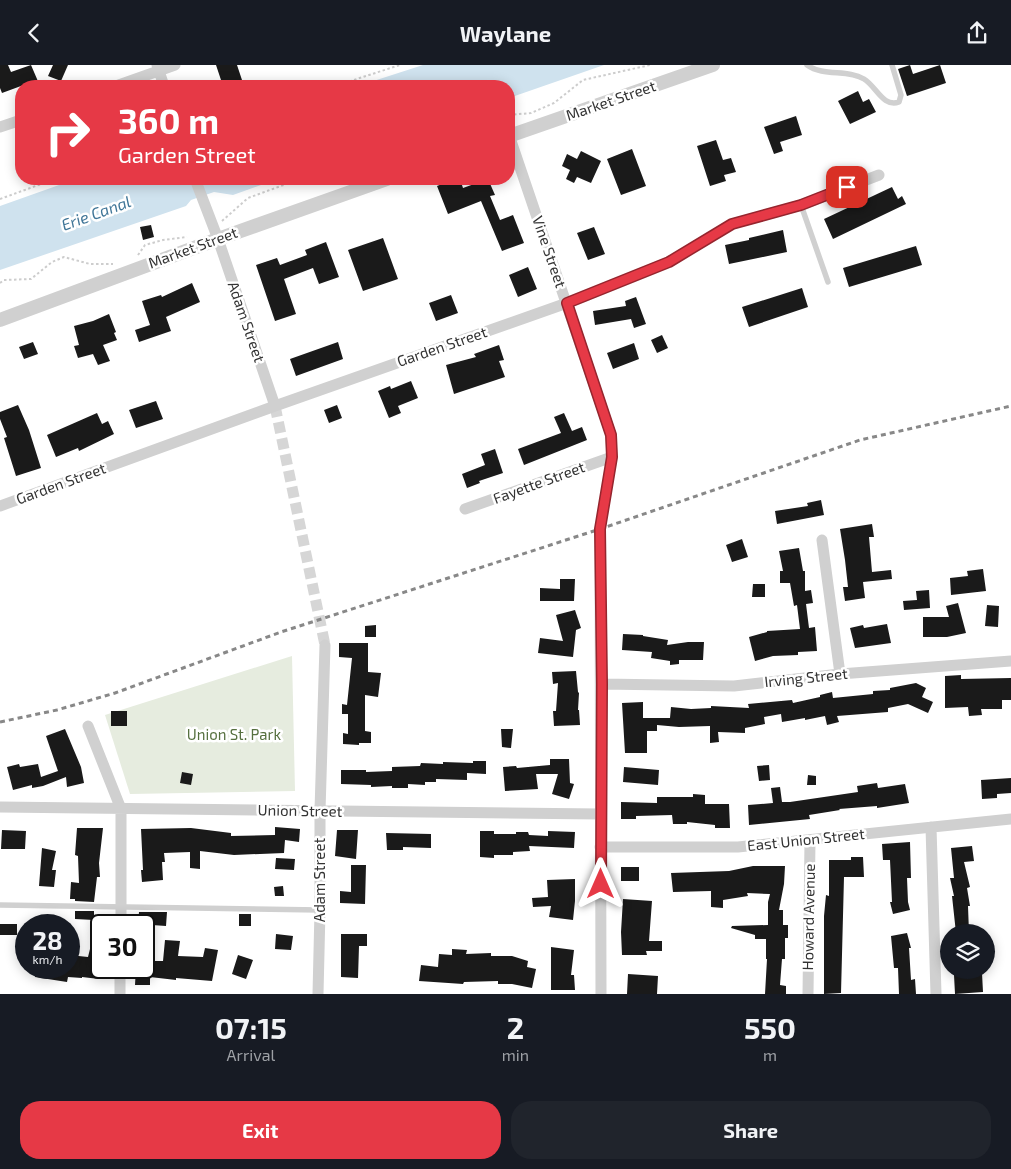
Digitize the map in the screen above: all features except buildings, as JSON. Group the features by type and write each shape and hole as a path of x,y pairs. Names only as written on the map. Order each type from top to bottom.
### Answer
{"street":[{"path":"130,80 158,68 175,65"},
{"name":"Market Street","path":"515,133 713,65"},
{"path":"158,68 162,80"},
{"path":"0,127 15,122"},
{"name":"Vine Street","path":"515,152 611,435 612,457 600,529 602,684 600,814 601,994"},
{"name":"Garden Street","path":"0,505 275,405 567,303 669,262 732,224 801,205 879,175"},
{"name":"Adam Street","path":"196,185 215,233 275,405"},
{"name":"Market Street","path":"0,320 215,233 368,185"},
{"name":"Fayette Street","path":"465,509 612,457"},
{"path":"822,540 840,674"},
{"name":"Adam Street","path":"318,994 320,811 325,645"},
{"name":"Irving Street","path":"602,684 734,686 840,674 1011,661"},
{"path":"88,726 121,809 121,914"},
{"name":"Union Street","path":"0,807 600,814"},
{"name":"East Union Street","path":"600,847 738,847 1011,819"},
{"path":"931,827 936,994"},
{"name":"Howard Avenue","path":"808,994 810,841"},
{"path":"120,979 120,994"}],"lane":[{"path":"807,65 820,72 846,74 864,79 882,98 895,103 899,102 901,95 892,65"},
{"path":"801,205 828,282"},
{"path":"0,905 320,909"}],"path":[{"path":"354,80 400,65"},
{"path":"515,114 531,113 554,103 582,80 650,65"},
{"path":"0,199 38,185"},
{"path":"215,233 222,221 248,198 284,185"},
{"path":"136,257 145,245 163,239 189,237"},
{"path":"0,283 31,279 52,262 64,257 90,265 114,264"}],"green space":[{"name":"Union St. Park","path":"292,656 295,791 130,794 105,715"}],"water":[{"path":"423,65 604,65 515,96 515,80 377,80"},
{"name":"Erie Canal","path":"59,185 261,185 233,195 214,192 191,200 186,206 0,270 0,206"}],"tunnel":[{"path":"275,406 325,645"}],"railway":[{"path":"0,722 57,710 115,693 281,632 600,529 860,440 1011,406"}],"route":[{"path":"601,884 602,684 600,529 612,457 611,435 567,303 669,262 732,224 801,205 847,187"}]}
